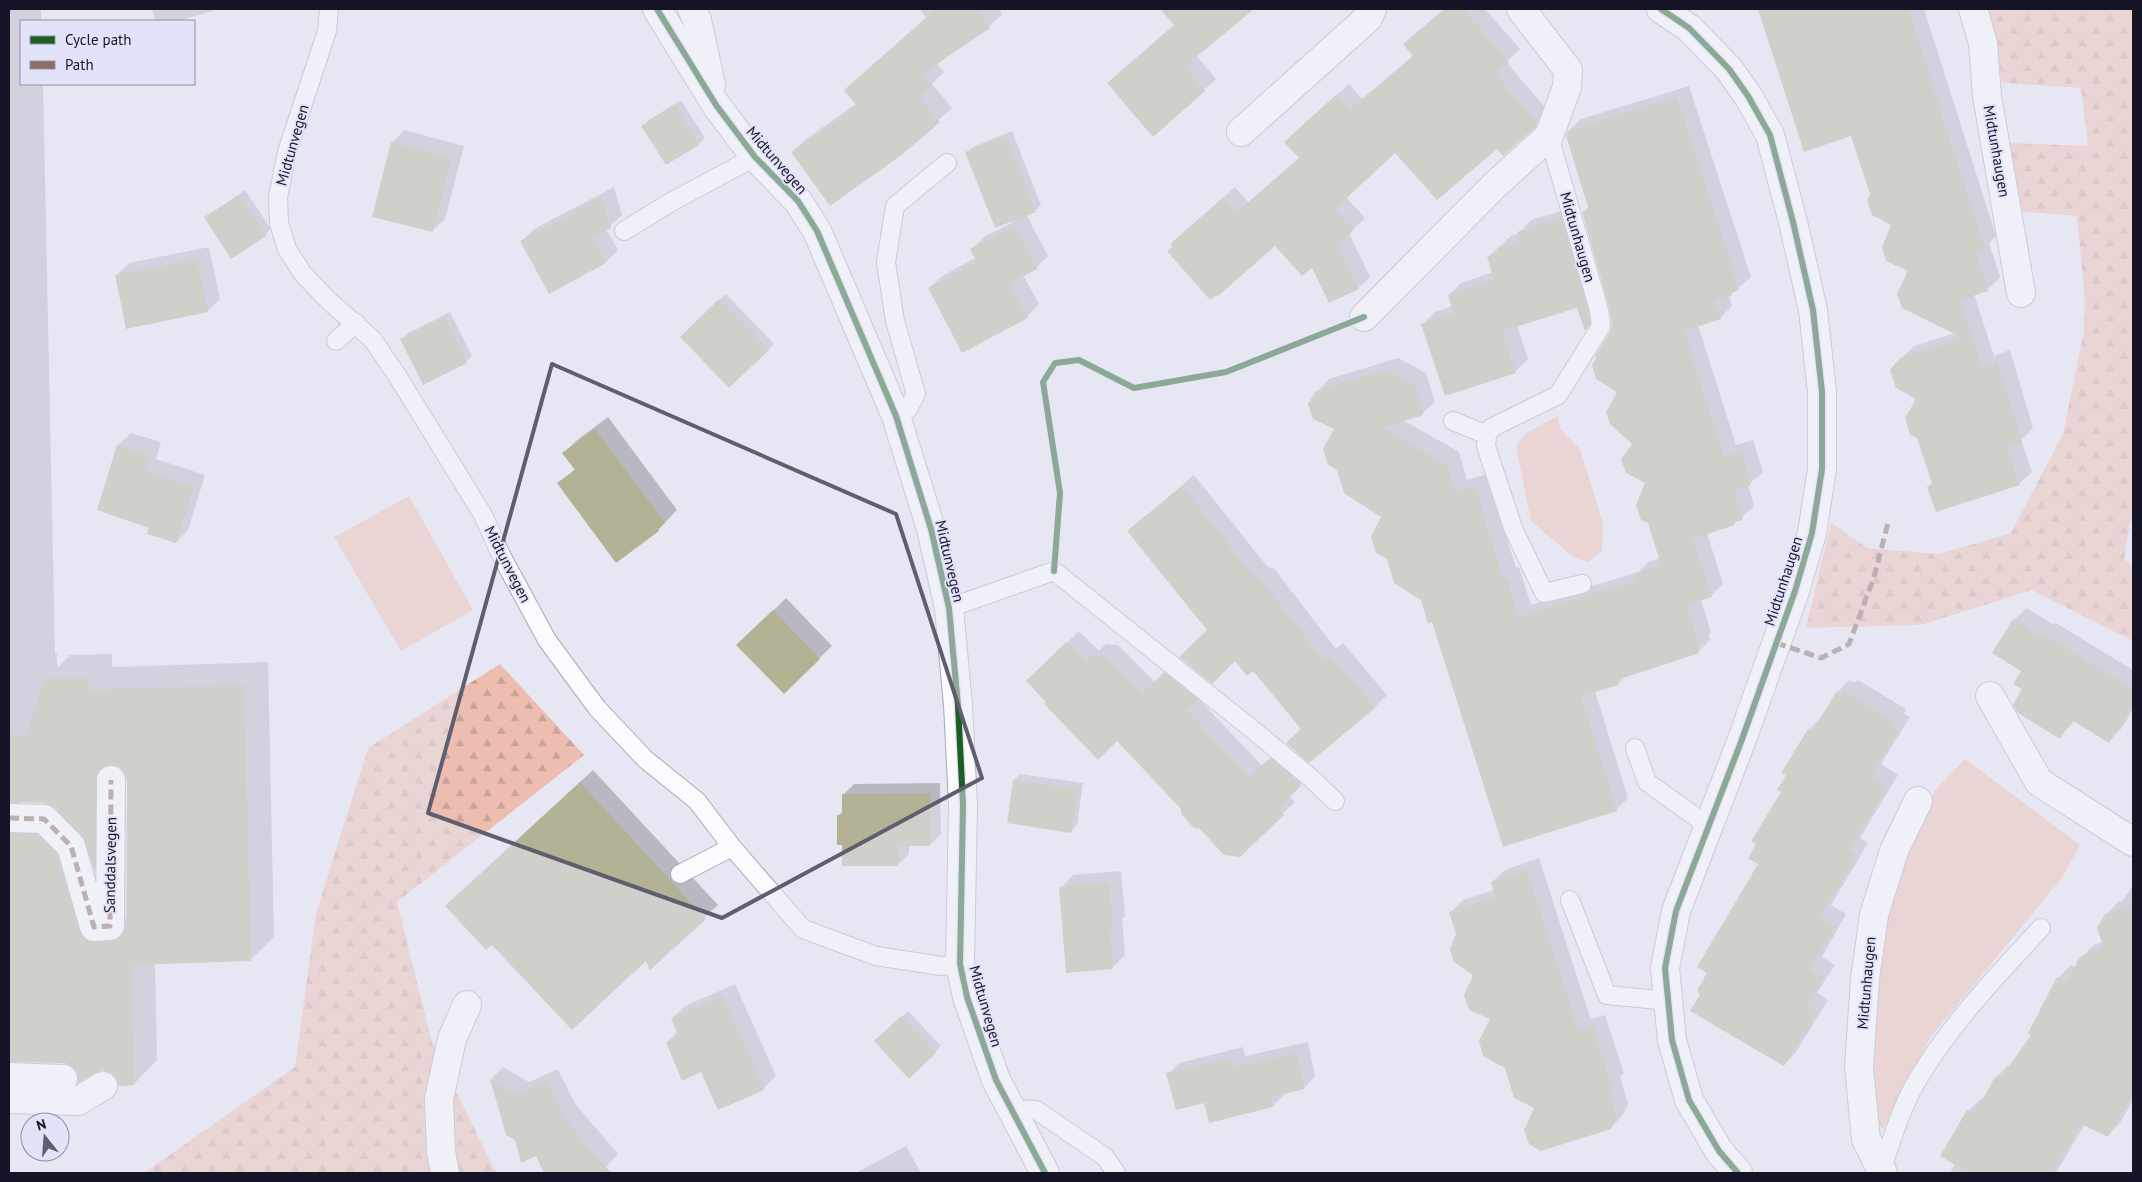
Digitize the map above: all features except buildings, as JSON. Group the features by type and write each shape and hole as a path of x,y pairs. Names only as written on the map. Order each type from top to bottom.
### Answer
{"street":[{"name":"Midtunvegen","path":"657,9 716,105 755,157 798,201 818,231 896,416 931,529 949,608 958,704 963,805 960,964 967,997 996,1080 1045,1173"},
{"name":"Midtunvegen","path":"692,9 697,20 716,105"},
{"path":"1241,132 1368,18 1372,9"},
{"path":"1364,317 1495,185 1549,136 1567,87 1568,70 1521,9"},
{"name":"Midtunhaugen","path":"1661,9 1689,28 1729,69 1748,96 1770,135 1793,222 1813,310 1822,392 1822,469 1812,533 1795,591 1741,742 1676,911 1665,968 1672,1040 1689,1100 1719,1151 1738,1173"},
{"name":"Midtunhaugen","path":"1973,9 1983,44 1989,106 2022,293"},
{"path":"1990,696 2039,782 2133,842"},
{"name":"Sanddalsvegen","path":"9,818 44,819 71,846 94,927 110,926 111,780"},
{"name":"Midtunhaugen","path":"1882,1172 1866,1140 1860,1076 1865,979 1874,915 1894,851 1918,801"},
{"path":"445,1173 441,1152 439,1099 452,1039 467,1005"},
{"path":"9,1077 63,1079"},
{"path":"9,1099 78,1101 103,1086"}],"lane":[{"name":"Midtunvegen","path":"329,9 327,32 287,152 278,197 279,223 287,249 303,274 328,300 373,340 398,376 483,515 501,555 547,640 596,708 644,759 698,801 732,847 803,930 876,956 941,966 960,964"},
{"name":"Midtunhaugen","path":"1487,435 1491,428 1558,395 1601,326 1600,310 1549,136"},
{"name":"Midtunvegen","path":"624,231 671,202 755,157"},
{"path":"896,416 908,409 916,394 896,321 886,262 895,206 947,163"},
{"path":"336,340 356,323"},
{"path":"1453,421 1487,435 1486,446 1513,528 1544,593 1582,584"},
{"path":"949,608 1054,571 1253,730 1312,779 1335,802"},
{"path":"1635,748 1647,782 1708,826"},
{"path":"680,874 732,847"},
{"path":"1570,900 1607,994 1668,1001"},
{"name":"Midtunhaugen","path":"1882,1172 1906,1102 1918,1079 1962,1019 2041,928"},
{"path":"1010,1109 1036,1110 1105,1157 1116,1173"}],"highlighted area":[{"path":"552,364 896,514 982,778 722,918 428,813"}],"green space":[{"path":"1987,9 2133,9 2133,515 2124,559 2133,566 2133,641 2032,590 1921,625 1806,628 1831,522 1867,548 1939,554 2011,533 2063,434 2084,331 2085,298 2077,216 2016,211 2009,143 2088,146 2081,88 2003,83"},
{"path":"1558,416 1560,429 1580,449 1603,523 1602,551 1588,562 1573,557 1531,521 1516,446 1526,433"},
{"path":"409,496 473,610 401,651 334,537"},
{"path":"500,664 584,755 397,902 432,1042 496,1173 144,1173 295,1067 316,913 368,748"},
{"path":"1965,759 2080,845 2062,878 1930,1038 1883,1129 1872,1119 1870,1041 1882,930 1901,860 1936,789"}],"marked path":[{"path":"1776,643 1821,658 1849,644 1874,577 1888,523"},
{"path":"9,818 44,819 71,846 94,927 110,926 111,780"}],"cycle path":[{"path":"657,9 716,105 755,157 798,201 817,231 896,416 931,529 949,608 958,705 963,805 960,964 967,997 996,1080 1045,1173"},
{"path":"1661,9 1689,28 1729,69 1748,96 1770,135 1793,222 1813,310 1822,392 1822,469 1812,533 1795,591 1741,742 1676,911 1665,968 1672,1040 1689,1100 1719,1151 1738,1173"},
{"path":"1054,571 1060,493 1043,382 1055,363 1079,360 1134,388 1226,372 1364,317"}]}
